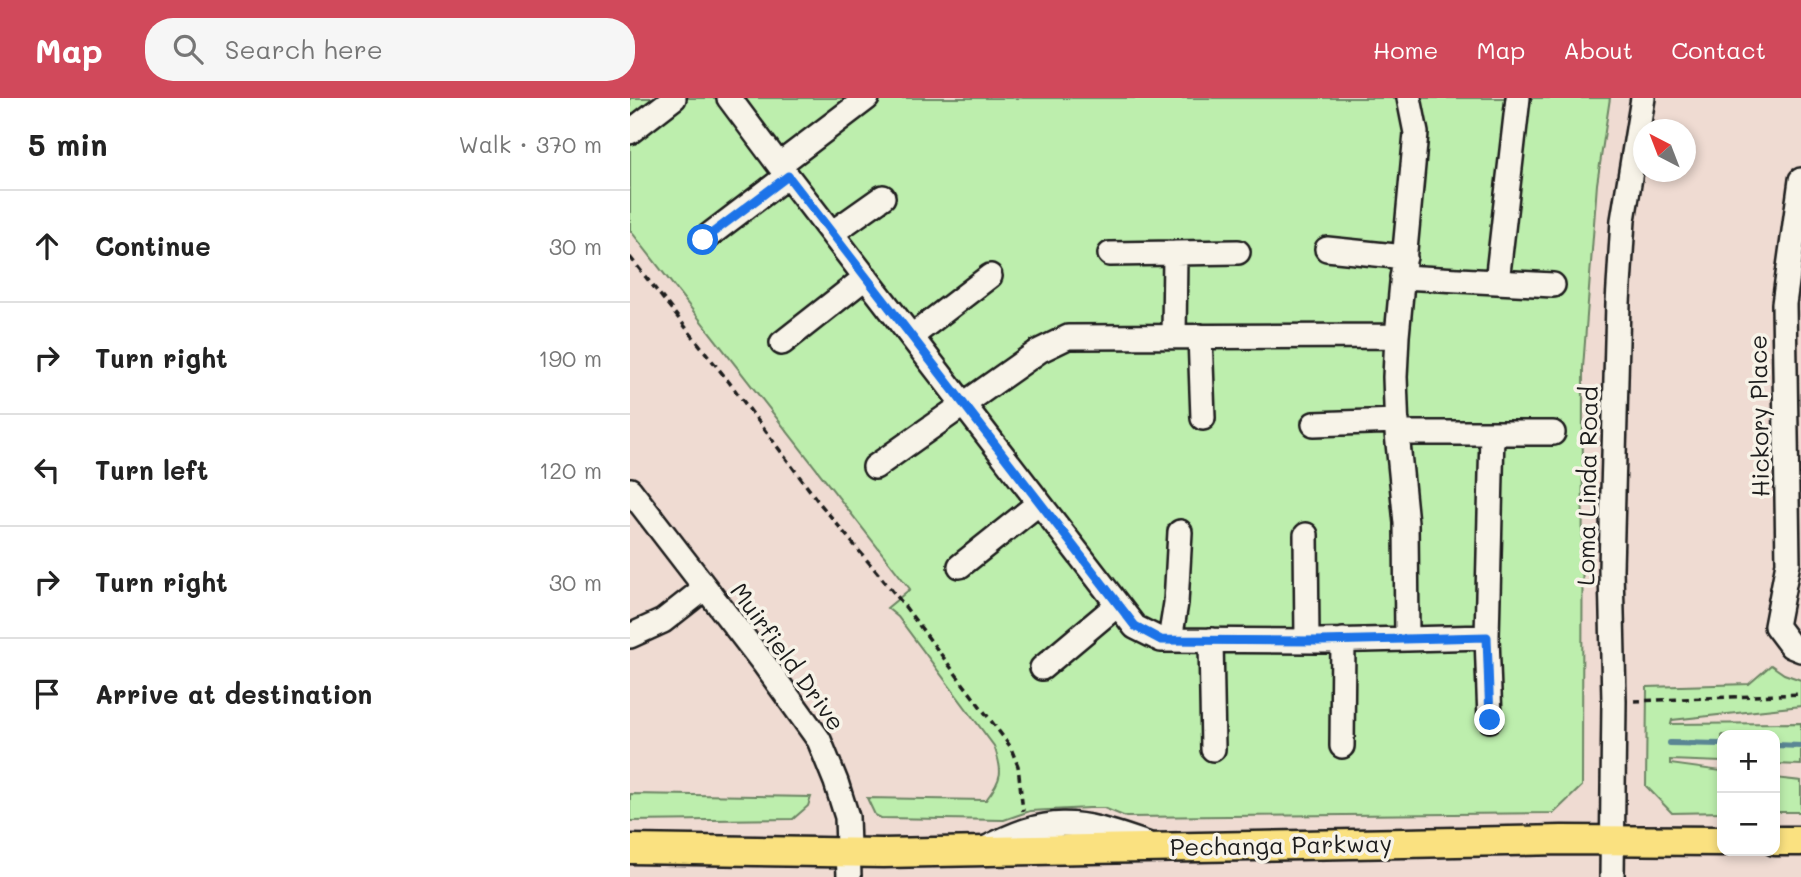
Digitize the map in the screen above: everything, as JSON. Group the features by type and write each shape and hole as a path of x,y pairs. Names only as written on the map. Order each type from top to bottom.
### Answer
{"main road":[{"name":"Pechanga Parkway","path":"630,849 848,864 883,853 1613,840 1717,841"},
{"path":"1780,841 1801,841"}],"street":[{"path":"630,132 674,98"},
{"path":"729,98 1135,626 1161,640 1307,641 1487,637"},
{"path":"1407,639 1406,523 1395,377 1416,134 1409,98"},
{"path":"1497,282 1518,98"},
{"name":"Loma Linda Road","path":"1612,877 1614,701 1611,569 1618,303 1623,220 1643,98"},
{"path":"703,240 783,170 853,102"},
{"name":"Hickory Place","path":"1796,648 1776,626 1788,563 1793,384 1784,304 1801,180"},
{"path":"832,233 883,197"},
{"path":"1327,249 1404,267 1497,282 1553,285"},
{"path":"1174,336 1175,253"},
{"path":"1110,254 1238,253"},
{"path":"912,336 990,276"},
{"path":"782,343 866,277"},
{"path":"1200,336 1203,418"},
{"path":"875,467 1039,351 1068,337 1397,336"},
{"path":"1314,424 1492,433 1553,433"},
{"path":"1490,720 1487,637 1492,433"},
{"name":"Muirfield Drive","path":"630,490 765,665 819,740 847,817 848,864"},
{"path":"960,566 1040,502"},
{"path":"1170,640 1176,604 1181,532"},
{"path":"1306,535 1307,641"},
{"path":"630,636 663,621 705,588"},
{"path":"1042,668 1117,605"},
{"path":"1211,640 1213,749"},
{"path":"1342,746 1343,640"}],"path":[{"path":"630,257 729,382 817,500 900,600 1010,746 1018,766 1024,813"},
{"path":"1614,701 1801,694"}],"green space":[{"path":"630,98 1610,98 1597,184 1583,368 1582,786 1554,813 1126,817 1104,808 1089,808 1030,811 1004,820 881,818 875,815 867,798 986,800 996,786 1000,774 994,746 898,617 887,608 910,589 630,230"},
{"path":"1771,665 1784,674 1801,680 1801,706 1672,720 1671,724 1801,723 1801,765 1780,764 1780,730 1717,730 1717,762 1670,760 1670,764 1717,770 1717,812 1672,813 1646,786 1647,687 1749,684"},
{"path":"1780,779 1801,781 1801,812 1780,812"},
{"path":"630,794 811,797 808,806 793,819 630,821"}],"waterway":[{"path":"1670,743 1717,744"},
{"path":"1780,745 1801,746"}],"route":[{"path":"703,240 788,176 1135,626 1161,640 1321,641 1487,637 1490,720"}]}
